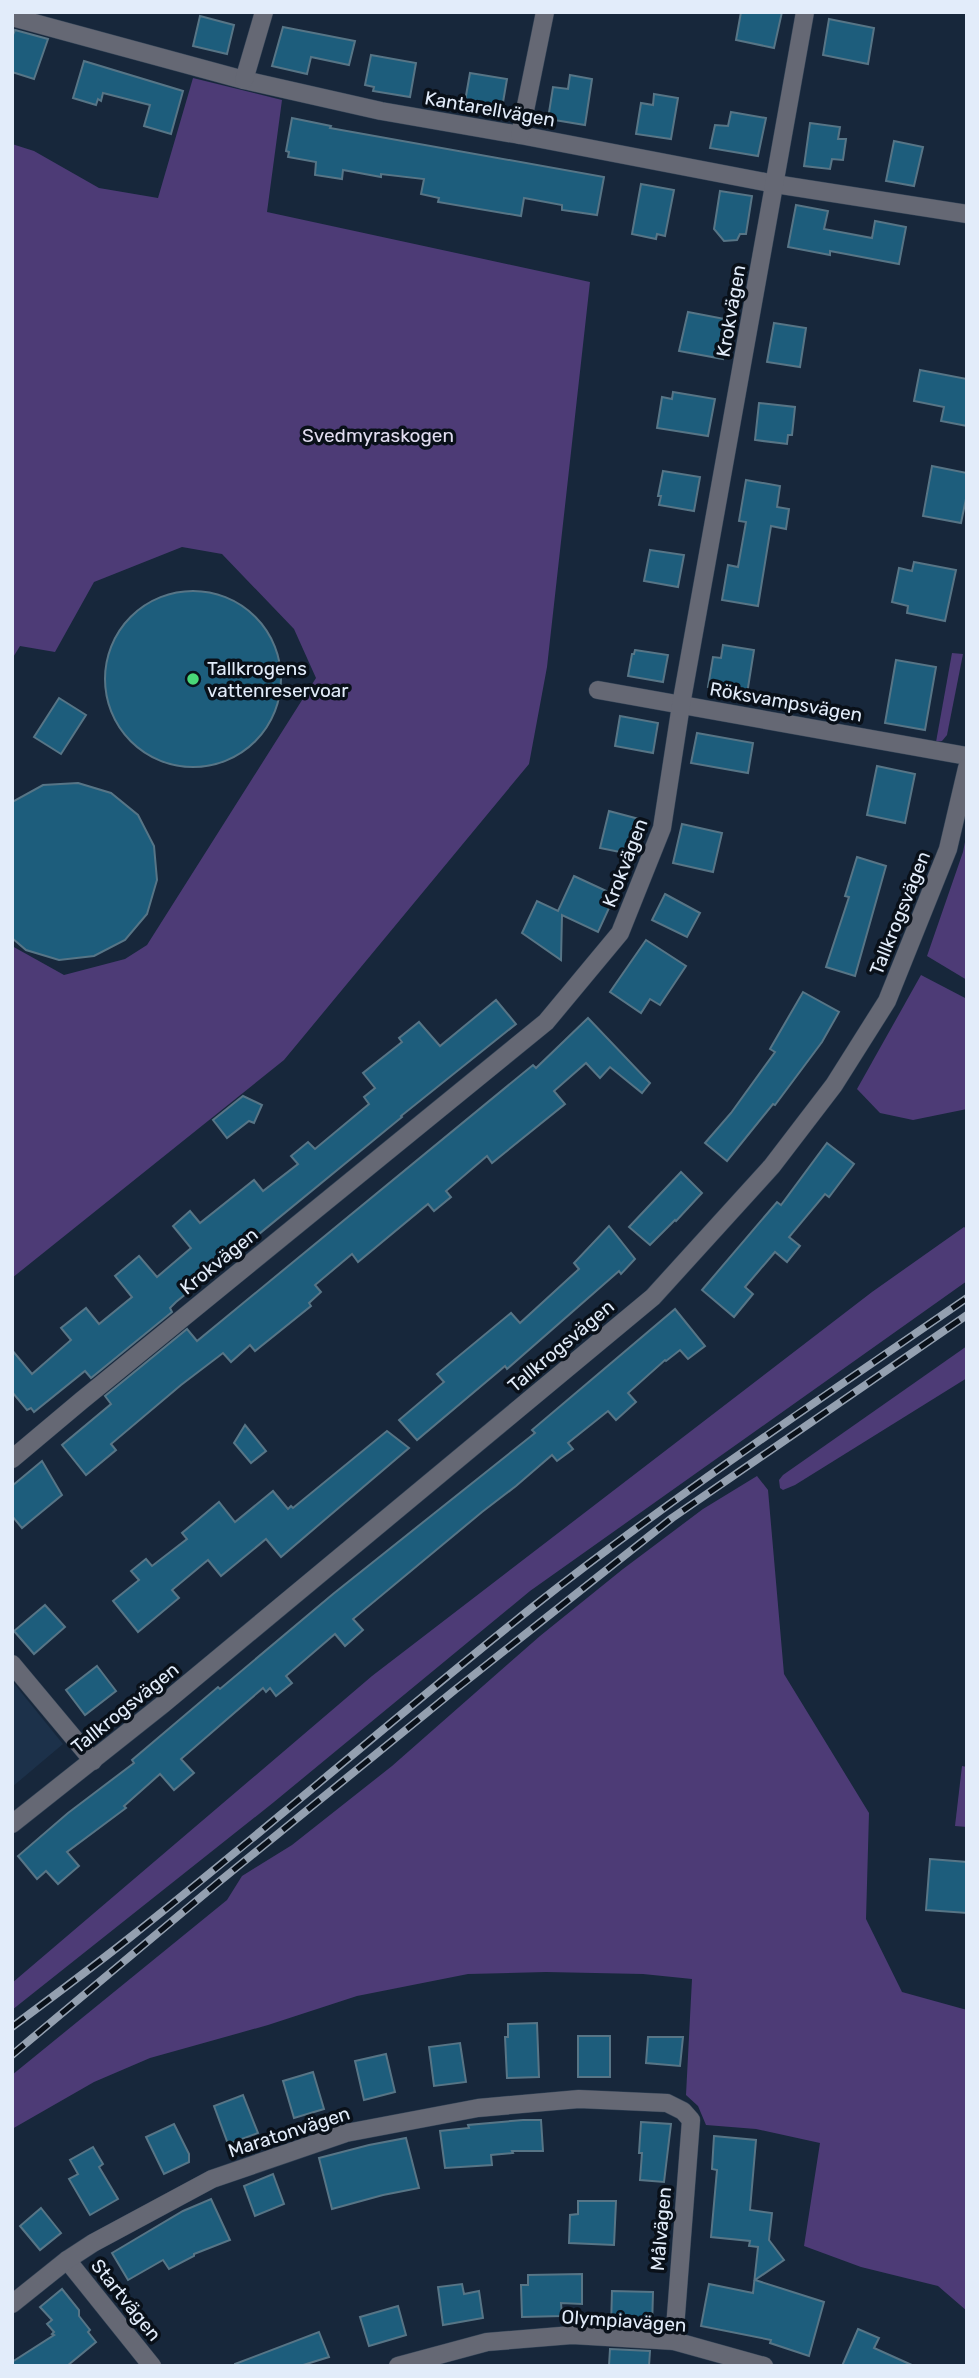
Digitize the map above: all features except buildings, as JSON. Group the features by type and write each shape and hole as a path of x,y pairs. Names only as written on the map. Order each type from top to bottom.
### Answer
{"street":[{"path":"244,80 264,12"},
{"path":"520,135 545,12"},
{"name":"Krokvägen","path":"12,1459 546,1022 620,933 662,828 681,705 805,12"},
{"name":"Kantarellvägen","path":"12,17 244,80 381,111 775,184 967,215"},
{"name":"Röksvampsvägen","path":"598,690 967,756"},
{"name":"Tallkrogsvägen","path":"12,1824 93,1761 653,1297 772,1166 834,1085 887,1001 948,849 967,768"},
{"path":"12,1664 93,1761"},
{"name":"Maratonvägen","path":"12,2304 93,2243 212,2179 346,2133 478,2108 579,2099 667,2103 682,2111 691,2120"},
{"name":"Målvägen","path":"674,2341 691,2120"},
{"name":"Startvägen","path":"67,2260 152,2366"},
{"name":"Olympiavägen","path":"398,2366 486,2342 572,2335 674,2341 764,2366"}],"shaded area":[{"path":"12,1681 63,1744 12,1787"}],"green space":[{"name":"Svedmyraskogen","path":"193,78 282,100 267,212 590,282 547,667 529,764 284,1060 12,1278 12,946 64,975 125,959 147,945 316,678 294,629 222,554 182,547 94,582 55,652 20,646 12,659 12,144 34,151 99,188 158,198"},
{"path":"952,653 963,654 947,735 942,741 936,742"},
{"path":"967,832 967,980 927,956 963,852"},
{"path":"921,975 967,999 967,1109 913,1120 880,1113 857,1089"},
{"path":"964,1227 967,1229 967,1281 530,1591 274,1802 12,2010 12,1983 372,1676 872,1292"},
{"path":"967,1346 967,1378 795,1485 783,1490 780,1488 779,1480 783,1475"},
{"path":"757,1476 768,1490 784,1674 869,1813 866,1919 902,1992 967,2010 967,2311 938,2286 861,2267 804,2246 820,2143 756,2129 706,2125 698,2106 686,2095 692,1979 643,1974 468,1974 357,1996 268,2025 150,2058 94,2082 12,2129 12,2075 227,1900 242,1876 292,1845 392,1766 540,1636 623,1569 703,1509"},
{"path":"962,1766 967,1767 967,1827 955,1826"}],"railway":[{"path":"12,2027 179,1898 483,1647 587,1565 748,1449 967,1298"},
{"path":"12,2055 220,1881 672,1518 967,1315"}],"place":[{"name":"Tallkrogens vattenreservoar","path":"193,679"}]}
